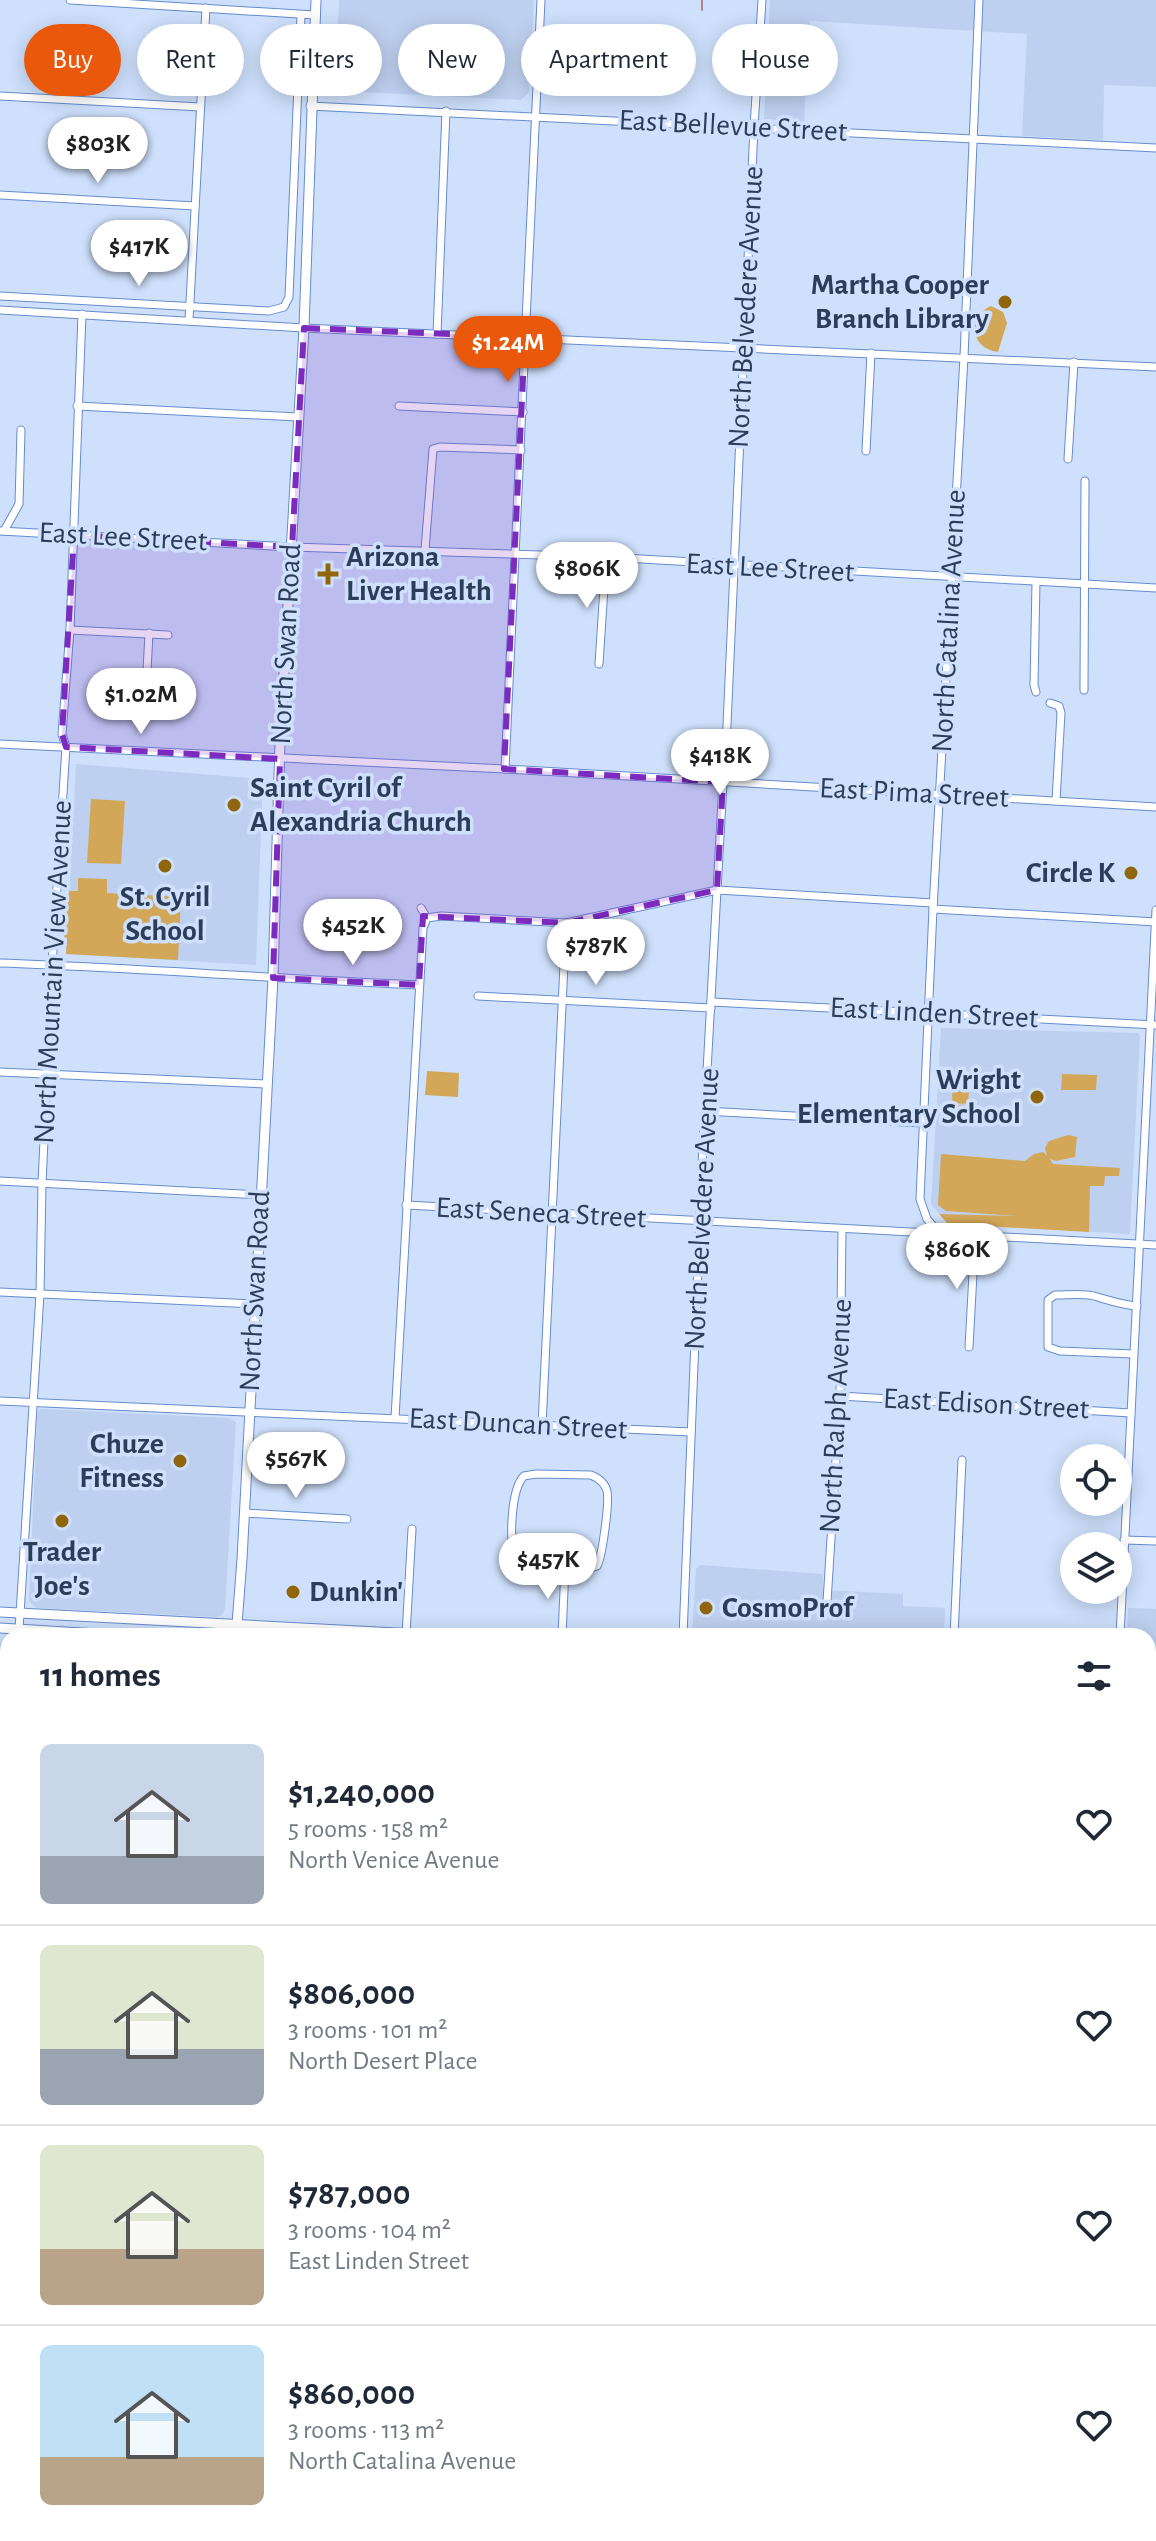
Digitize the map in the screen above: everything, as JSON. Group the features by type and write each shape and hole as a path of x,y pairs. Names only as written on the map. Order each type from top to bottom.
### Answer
{"main road":[{"name":"North Swan Road","path":"235,1628 273,978 280,759 304,328 316,0"},
{"path":"0,1612 305,1628"},
{"name":"North Swan Road","path":"237,1624 239,1628"}],"street":[{"path":"70,0 315,15"},
{"path":"505,769 541,0"},
{"name":"North Belvedere Avenue","path":"683,1628 705,1111 723,782 719,773 720,754 726,747 762,0"},
{"name":"North Catalina Avenue","path":"941,1235 927,1219 920,1199 964,357 979,0"},
{"path":"189,320 206,8"},
{"path":"0,296 269,311 281,309 289,297 301,15"},
{"path":"0,96 200,107"},
{"name":"East Bellevue Street","path":"310,106 1156,148"},
{"path":"437,334 446,111"},
{"path":"0,195 195,206"},
{"path":"0,310 304,328 1156,367"},
{"name":"North Mountain View Avenue","path":"19,1628 40,1294 42,1184 66,747 62,734 70,630 82,314"},
{"path":"866,451 871,353"},
{"path":"1068,459 1074,362"},
{"path":"77,406 298,417"},
{"path":"399,406 523,412"},
{"path":"2,531 19,504 21,430"},
{"path":"425,550 433,449 521,450"},
{"path":"1084,690 1085,481"},
{"name":"East Lee Street","path":"2,531 292,547 606,557 1156,588"},
{"path":"599,664 606,557"},
{"path":"1036,582 1036,692"},
{"path":"70,630 168,635"},
{"path":"147,671 149,633"},
{"path":"1050,703 1059,706 1061,713 1056,801"},
{"name":"East Pima Street","path":"0,744 505,769 1156,807"},
{"path":"427,918 441,916 566,923 717,890 1156,922"},
{"path":"421,908 427,918"},
{"path":"1124,1532 1153,1025 1156,910"},
{"path":"395,1418 419,985 423,928 427,918"},
{"path":"542,1426 566,923"},
{"path":"0,963 419,985"},
{"name":"East Linden Street","path":"478,996 928,1012 1153,1025"},
{"path":"0,1072 266,1084"},
{"path":"705,1111 923,1123"},
{"path":"1145,1133 1155,1134"},
{"path":"0,1181 261,1195"},
{"name":"East Seneca Street","path":"406,1205 1156,1245"},
{"name":"North Ralph Avenue","path":"827,1602 840,1396 842,1230"},
{"path":"969,1347 975,1237"},
{"path":"0,1292 254,1304"},
{"path":"1133,1354 1060,1351 1048,1347 1048,1300 1055,1295 1094,1296 1102,1301 1119,1301 1137,1306"},
{"name":"East Edison Street","path":"840,1396 1131,1413"},
{"path":"0,1401 249,1411"},
{"name":"East Duncan Street","path":"249,1411 691,1432"},
{"path":"954,1628 962,1460"},
{"path":"591,1475 606,1486 608,1497 600,1561 588,1569 565,1567 528,1564 515,1556 512,1545 515,1492 524,1476 591,1475"},
{"path":"244,1513 347,1519"},
{"path":"406,1628 412,1529"},
{"path":"1132,1540 1156,1541"},
{"path":"562,1628 565,1567"},
{"path":"1120,1628 1121,1604"}],"highlighted area":[{"path":"304,328 525,337 504,769 723,782 717,890 566,923 423,916 419,985 273,978 280,759 66,747 62,734 74,535 292,547"}],"shaded area":[{"path":"339,0 534,0 533,24 521,24 521,96 525,96 521,100 441,96 505,96 505,24 398,24 398,94 382,93 382,24 338,24"},
{"path":"770,0 1156,0 1156,87 1104,85 1103,140 1022,136 1027,34 810,21 810,24 769,24"},
{"path":"765,96 806,96 804,122 764,119"},
{"path":"991,306 1003,312 1007,323 998,352 982,345 975,332 978,317"},
{"name":"St. Cyril School","path":"76,764 263,779 256,965 66,954"},
{"path":"91,799 125,801 121,864 87,863"},
{"path":"78,878 107,879 107,893 181,897 178,960 66,954 67,938 64,937 69,891 78,891"},
{"name":"Wright Elementary School","path":"941,1028 1138,1033 1130,1234 948,1224 931,1204"},
{"path":"427,1071 459,1073 458,1097 425,1095"},
{"path":"1062,1074 1097,1075 1096,1090 1061,1090"},
{"path":"953,1075 970,1076 968,1104 952,1103"},
{"path":"947,1105 974,1106 973,1122 946,1121"},
{"path":"1068,1135 1077,1137 1075,1157 1056,1161 1050,1159 1053,1164 1120,1168 1119,1176 1105,1176 1104,1186 1090,1186 1089,1232 948,1224 939,1214 1016,1216 946,1211 938,1205 941,1154 1025,1161 1034,1154 1043,1152 1047,1156 1045,1148 1049,1141"},
{"path":"38,1411 228,1418 236,1422 225,1609 222,1615 37,1608 29,1601 37,1419"},
{"path":"701,1565 823,1574 823,1590 903,1594 903,1606 945,1608 944,1628 692,1628 696,1569"},
{"path":"1128,1608 1156,1609 1156,1628 1127,1628"}],"waterway":[{"path":"702,0 702,10"}],"place":[{"name":"Martha Cooper Branch Library","path":"1005,302"},
{"name":"Arizona Liver Health","path":"328,574"},
{"name":"Saint Cyril of Alexandria Church","path":"234,805"},
{"name":"St. Cyril School","path":"165,866"},
{"name":"Circle K","path":"1131,873"},
{"name":"Wright Elementary School","path":"1037,1097"},
{"name":"Chuze Fitness","path":"180,1461"},
{"name":"Trader Joe's","path":"62,1521"},
{"name":"Dunkin'","path":"293,1592"},
{"name":"CosmoProf","path":"706,1608"}]}
